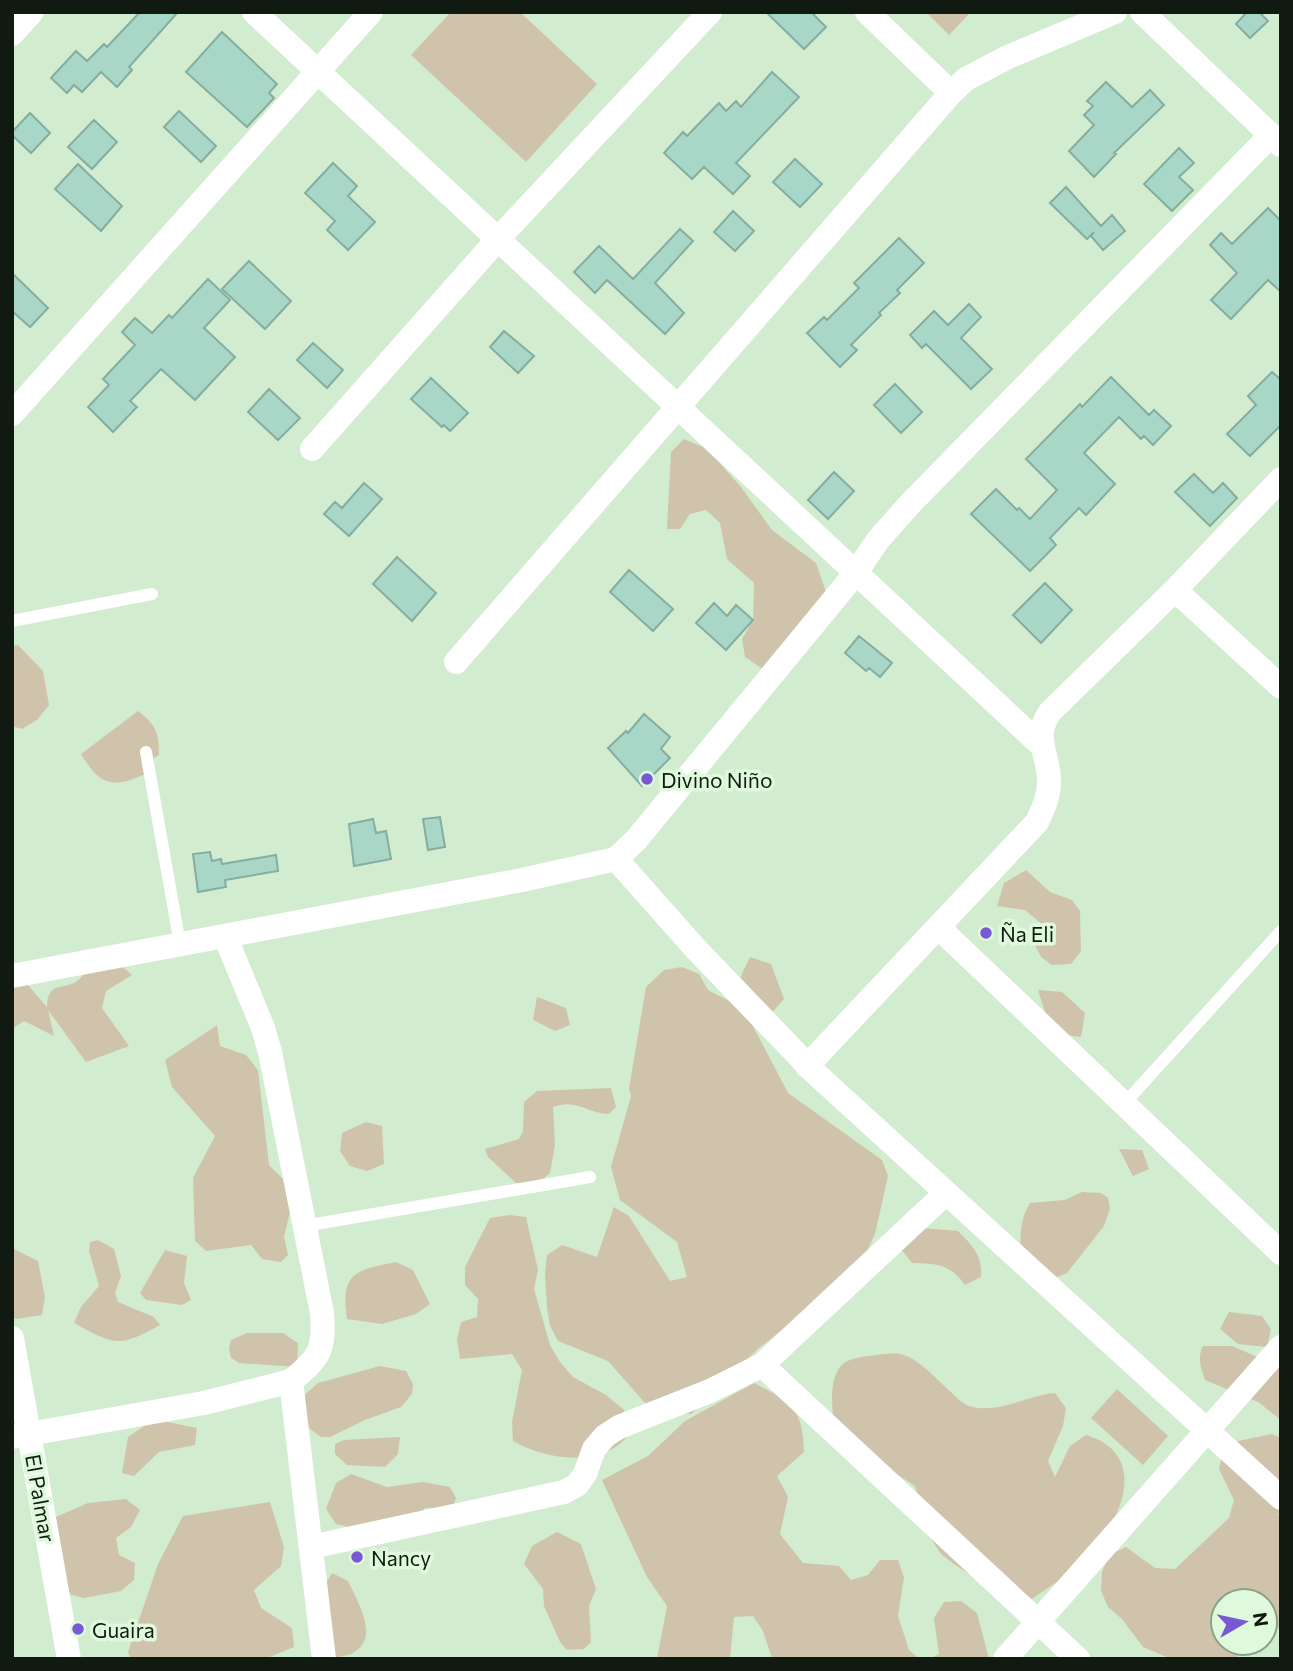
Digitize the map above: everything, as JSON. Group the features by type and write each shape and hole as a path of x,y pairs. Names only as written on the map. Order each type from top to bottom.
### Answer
{"street":[{"path":"12,34 32,12"},
{"path":"254,12 1042,746"},
{"path":"14,409 371,12"},
{"path":"312,449 498,239 710,12"},
{"path":"867,12 951,93"},
{"path":"456,663 951,93 966,79 1008,57 1115,12"},
{"path":"12,976 522,880 614,859 636,840 909,505 1276,140 1142,12"},
{"path":"807,1066 1037,822 1048,794 1047,763 1040,731 1050,712 1175,590 1281,479"},
{"path":"1175,590 1281,687"},
{"path":"614,859 807,1066 1281,1498"},
{"path":"938,927 1281,1253"},
{"path":"21,1436 204,1402 291,1381 309,1367 319,1353 324,1337 322,1313 270,1052 263,1028 225,936"},
{"path":"311,1546 564,1492 577,1485 585,1474 594,1449 605,1436 619,1427 710,1391 762,1365 946,1193"},
{"name":"El Palmar","path":"12,1338 21,1436 69,1659"},
{"path":"1005,1659 1281,1348"},
{"path":"762,1365 1078,1659"},
{"path":"291,1381 324,1659"}],"lane":[{"path":"12,621 152,594"},
{"path":"146,752 180,944"},
{"path":"1124,1104 1281,931"},
{"path":"304,1226 590,1177"}],"shaded area":[{"path":"451,12 520,12 597,84 526,162 411,55"},
{"path":"926,12 971,12 949,35"},
{"path":"684,439 703,447 717,460 741,487 772,530 816,563 827,595 780,670 761,668 745,657 742,639 753,620 754,583 727,559 720,523 706,510 690,514 680,529 667,529 671,452"},
{"path":"18,645 43,671 49,705 37,720 22,729 12,726 12,646"},
{"path":"138,711 155,730 159,755 152,759 145,774 133,779 115,783 100,778 81,754"},
{"path":"1026,870 1050,892 1072,900 1080,911 1081,951 1071,964 1052,965 1041,957 1035,945 1043,925 1025,910 997,906 1004,883"},
{"path":"94,957 112,957 132,975 106,991 102,1008 129,1046 86,1062 48,1010 54,1036 24,1021 12,1029 12,967 47,1007 50,993 80,979"},
{"path":"750,957 771,964 784,999 769,1016 740,978"},
{"path":"682,967 699,974 708,990 744,1009 788,1093 882,1160 888,1176 875,1234 858,1270 759,1348 745,1361 742,1370 691,1414 661,1410 644,1402 608,1361 558,1341 550,1326 545,1273 547,1255 562,1245 597,1257 614,1207 629,1216 670,1281 687,1277 677,1242 620,1200 611,1167 631,1096 629,1089 646,987 664,970"},
{"path":"1038,990 1062,992 1085,1013 1081,1037 1063,1035 1046,1015"},
{"path":"537,997 566,1008 570,1025 555,1031 533,1020"},
{"path":"217,1025 220,1046 246,1055 258,1070 269,1165 295,1191 284,1237 288,1255 281,1262 262,1259 251,1245 206,1251 195,1241 193,1178 215,1136 172,1087 165,1060"},
{"path":"611,1088 616,1107 609,1114 568,1104 553,1107 555,1145 550,1173 537,1184 516,1183 488,1157 485,1149 519,1139 523,1131 524,1102 537,1091"},
{"path":"366,1122 382,1126 384,1164 367,1171 350,1166 340,1151 342,1133"},
{"path":"1119,1149 1142,1150 1149,1169 1133,1176"},
{"path":"1082,1192 1101,1193 1108,1198 1110,1209 1104,1226 1067,1273 1050,1280 1022,1267 1022,1226 1030,1203 1065,1200"},
{"path":"509,1215 526,1217 538,1270 534,1289 550,1345 573,1377 606,1395 623,1409 632,1425 623,1441 609,1451 582,1457 567,1457 538,1452 513,1441 512,1422 522,1370 512,1354 460,1359 457,1339 461,1322 477,1317 478,1299 465,1285 465,1267 490,1218"},
{"path":"922,1228 958,1231 978,1257 981,1277 965,1285 953,1272 942,1266 912,1263 901,1249"},
{"path":"98,1240 114,1249 121,1276 115,1293 118,1302 154,1317 160,1325 135,1337 117,1341 99,1336 74,1323 81,1307 99,1286 89,1251 90,1242"},
{"path":"12,1248 38,1261 45,1297 42,1315 16,1319 12,1316"},
{"path":"165,1250 187,1256 184,1283 191,1300 182,1305 146,1300 140,1293"},
{"path":"396,1262 413,1270 430,1304 416,1314 382,1324 347,1319 346,1291 354,1276 370,1268"},
{"path":"1229,1312 1262,1316 1271,1329 1267,1347 1238,1344 1220,1329"},
{"path":"247,1333 283,1333 298,1343 297,1367 239,1363 231,1358 231,1340"},
{"path":"1203,1346 1232,1346 1281,1367 1281,1420 1258,1402 1205,1380 1200,1359"},
{"path":"900,1354 914,1360 969,1406 991,1408 1055,1393 1066,1408 1063,1426 1048,1461 1055,1477 1070,1446 1086,1435 1108,1445 1120,1460 1124,1478 1122,1497 1104,1536 1077,1567 1032,1599 987,1585 941,1554 931,1539 915,1486 886,1467 836,1442 832,1396 836,1374 842,1365 850,1360"},
{"path":"380,1366 406,1371 413,1384 412,1394 401,1407 330,1437 321,1437 305,1425 300,1399 318,1383"},
{"path":"754,1383 786,1402 801,1425 804,1452 777,1476 788,1497 780,1534 803,1563 839,1566 851,1580 868,1575 880,1560 898,1560 904,1577 898,1616 909,1650 919,1659 772,1659 763,1631 753,1616 734,1617 730,1659 657,1659 667,1606 647,1577 602,1480 648,1456 685,1421"},
{"path":"1117,1389 1168,1436 1143,1465 1091,1418"},
{"path":"162,1421 197,1428 195,1445 159,1452 134,1476 122,1473 128,1437 144,1426"},
{"path":"1272,1434 1281,1438 1281,1511 1278,1514 1281,1523 1281,1629 1279,1587 1209,1587 1209,1657 1237,1658 1171,1659 1143,1647 1122,1619 1108,1607 1101,1591 1102,1572 1109,1555 1126,1547 1155,1568 1175,1569 1229,1518 1234,1500 1219,1469 1223,1451 1238,1441"},
{"path":"400,1437 398,1454 385,1467 347,1465 335,1454 335,1444 344,1440"},
{"path":"351,1474 387,1487 423,1482 450,1487 456,1498 453,1507 425,1508 400,1535 390,1537 336,1524 326,1509 336,1483"},
{"path":"126,1499 140,1510 131,1527 116,1538 119,1555 135,1563 134,1580 121,1591 84,1598 49,1589 56,1517 88,1503"},
{"path":"270,1502 284,1547 281,1566 254,1590 261,1608 292,1628 294,1647 265,1659 131,1659 128,1652 158,1564 183,1516"},
{"path":"557,1532 581,1544 596,1589 589,1606 591,1642 584,1649 567,1650 560,1642 544,1606 543,1589 524,1564 532,1546"},
{"path":"332,1573 348,1581 361,1609 366,1629 361,1646 351,1654 336,1657 325,1642 323,1588"},
{"path":"961,1601 977,1613 989,1659 929,1659 939,1654 934,1618 944,1602"}],"building":[{"path":"140,12 178,12 129,67 132,70 117,87 101,72 82,92 74,85 67,93 51,78 76,51 87,61 104,44 107,47"},
{"path":"766,12 811,12 826,27 804,49"},
{"path":"1247,12 1259,12 1268,21 1250,38 1236,24"},
{"path":"222,32 277,84 269,93 274,98 247,127 186,72"},
{"path":"772,72 799,97 736,163 750,176 733,194 704,167 692,179 664,153 683,132 687,136 719,103 726,111 736,101 741,107"},
{"path":"1106,82 1132,107 1150,90 1164,105 1114,153 1116,154 1094,177 1069,151 1094,125 1084,115 1093,106 1087,101"},
{"path":"179,111 216,146 201,162 164,127"},
{"path":"30,113 50,133 31,153 12,135"},
{"path":"94,120 117,142 92,169 68,147"},
{"path":"1179,148 1194,163 1179,177 1193,190 1172,211 1144,184"},
{"path":"795,159 822,184 800,207 773,182"},
{"path":"333,163 357,186 348,196 375,222 348,250 327,230 335,221 305,193"},
{"path":"78,164 122,206 101,231 55,189"},
{"path":"1066,187 1101,226 1112,215 1125,231 1103,250 1091,236 1094,232 1087,239 1050,203"},
{"path":"1268,208 1281,221 1281,292 1268,280 1231,319 1211,300 1237,273 1210,245 1221,233 1232,244"},
{"path":"733,211 754,231 735,251 714,232"},
{"path":"680,229 693,241 655,283 684,313 665,334 607,280 595,293 574,272 599,246 633,279"},
{"path":"899,238 924,263 897,290 900,293 879,313 881,315 851,345 857,350 840,367 807,333 824,317 827,320 859,288 854,283"},
{"path":"249,261 291,301 265,329 222,289"},
{"path":"12,273 48,308 30,327 12,311"},
{"path":"208,279 230,300 204,328 235,357 195,400 161,369 130,401 137,407 113,432 88,407 109,385 103,379 135,345 122,332 135,318 152,333 169,315 172,318"},
{"path":"969,304 981,317 961,338 992,369 971,389 926,344 922,348 910,335 934,311 948,325"},
{"path":"504,331 534,356 518,373 490,347"},
{"path":"313,343 343,370 327,388 297,360"},
{"path":"1272,372 1281,380 1281,425 1250,456 1227,434 1256,405 1248,396"},
{"path":"1111,377 1149,415 1154,410 1171,426 1153,445 1144,436 1141,439 1119,417 1084,453 1115,484 1086,515 1079,508 1050,538 1056,545 1030,571 971,514 996,489 1030,519 1057,490 1026,459"},
{"path":"431,378 468,413 450,431 411,399"},
{"path":"895,384 922,412 901,433 874,405"},
{"path":"269,389 300,418 278,440 248,412"},
{"path":"834,472 854,491 828,519 808,500"},
{"path":"1194,474 1213,493 1223,483 1237,498 1210,526 1175,492"},
{"path":"364,483 382,499 349,536 324,514 335,502 342,508"},
{"path":"397,557 436,593 412,621 373,584"},
{"path":"629,570 673,609 653,631 610,592"},
{"path":"1045,583 1072,610 1041,643 1013,615"},
{"path":"714,603 727,616 736,605 753,620 726,650 696,623"},
{"path":"859,636 892,663 880,677 869,668 866,671 845,653"},
{"path":"644,714 670,737 661,749 670,758 642,786 608,748 626,731 628,733"},
{"path":"440,817 445,847 428,850 423,819"},
{"path":"373,819 376,833 386,831 391,859 354,866 349,824"},
{"path":"210,852 212,861 221,859 222,864 276,855 278,871 225,880 226,887 198,892 193,854"}],"place":[{"name":"Divino Niño","path":"647,779"},
{"name":"Ña Eli","path":"986,933"},
{"name":"Nancy","path":"357,1557"},
{"name":"Guaira","path":"78,1629"}]}
